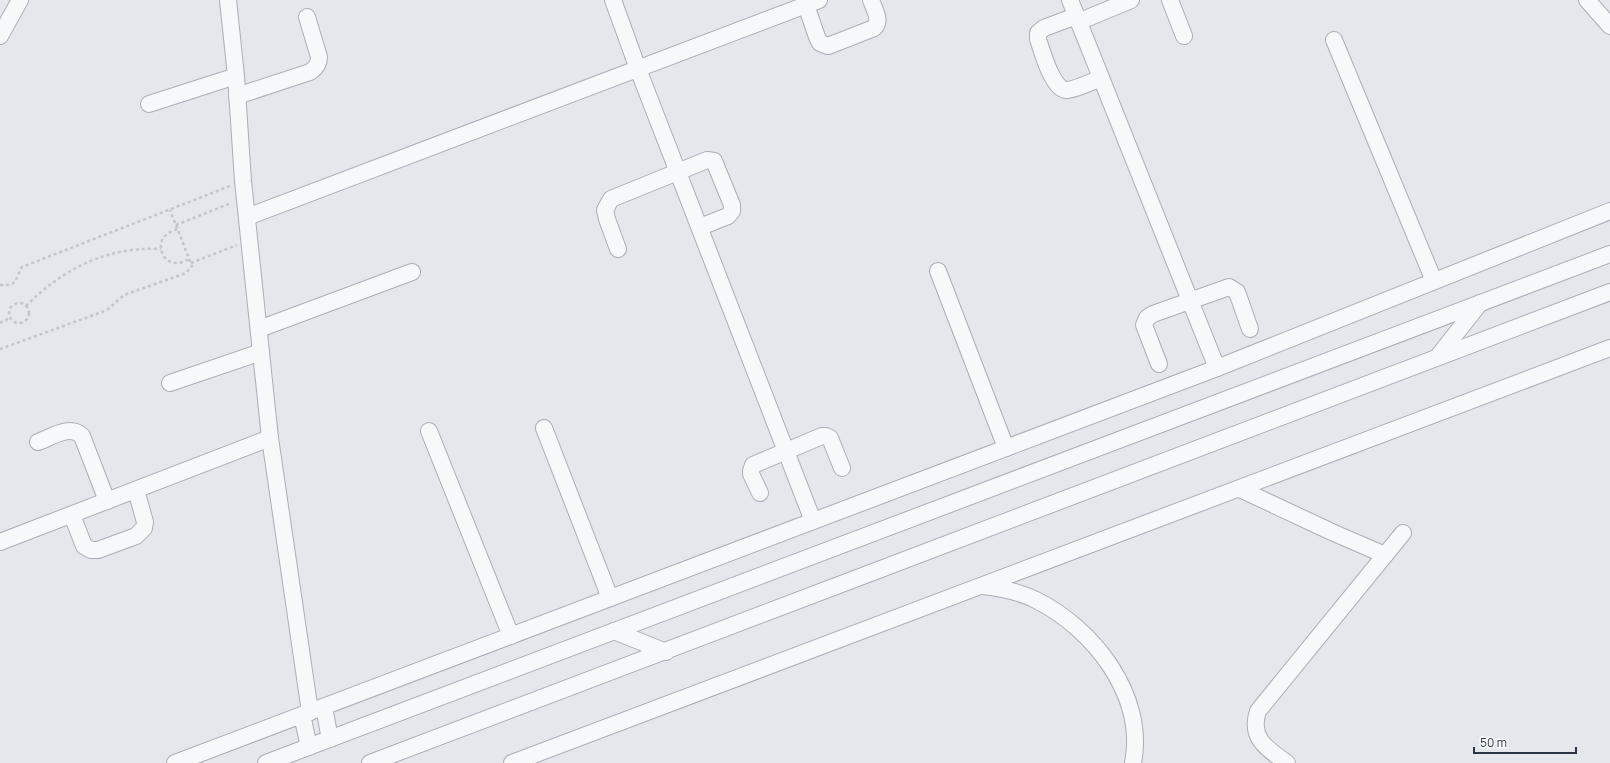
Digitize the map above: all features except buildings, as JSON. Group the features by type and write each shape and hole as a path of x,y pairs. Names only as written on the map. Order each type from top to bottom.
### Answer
{"street":[{"path":"0,36 20,0"},
{"path":"228,0 236,76 243,181 270,438 312,711 309,747"},
{"path":"613,0 638,69 813,521"},
{"path":"247,217 812,3 817,37 820,43 828,46 874,28 877,25 878,20 871,0"},
{"path":"1070,0 1216,368"},
{"path":"1101,78 1067,90 1061,89 1055,83 1038,39 1038,33 1044,28 1077,19 1131,0"},
{"path":"1170,0 1184,36"},
{"path":"1587,0 1610,26"},
{"path":"237,96 310,72 316,68 319,57 308,17"},
{"path":"1334,40 1434,281"},
{"path":"148,104 236,76"},
{"path":"618,249 605,210 611,200 707,160 714,161 718,167 732,205 732,211 728,216 700,227"},
{"path":"175,763 1216,368 1610,211"},
{"path":"266,763 1610,254"},
{"path":"938,271 1006,448"},
{"path":"259,329 412,272"},
{"path":"1159,364 1144,325 1145,321 1150,316 1190,300 1226,287 1232,287 1237,292 1250,329"},
{"path":"370,763 666,652 1610,292"},
{"path":"1439,356 1480,303"},
{"path":"512,763 1610,348"},
{"path":"170,382 261,352"},
{"path":"544,428 610,598"},
{"path":"38,442 68,430 78,432 82,436 106,501"},
{"path":"429,431 511,636"},
{"path":"760,493 751,474 751,468 755,464 822,436 830,438 842,468"},
{"path":"0,542 270,438"},
{"path":"1240,489 1385,555"},
{"path":"72,515 84,546 91,550 98,550 136,536 144,528 145,522 136,490"},
{"path":"1287,763 1269,750 1258,738 1255,724 1258,710 1403,533"},
{"path":"983,586 1022,594 1046,606 1074,625 1097,649 1113,670 1128,701 1135,728 1136,742 1133,763"},
{"path":"614,632 666,652"},
{"path":"312,711 330,739"}],"path":[{"path":"0,285 10,285 16,281 22,267 243,181"},
{"path":"176,225 245,198"},
{"path":"0,349 102,312 124,295 186,273 190,270 192,266 191,263 170,210"},
{"path":"177,229 166,234 161,243 161,249 165,258 173,263 178,263 189,259"},
{"path":"191,263 249,240"},
{"path":"26,306 44,288 58,278 98,258 129,250 145,248 161,249"},
{"path":"18,303 26,306 29,313 26,320 23,322 16,322 10,318 9,314 11,306 18,303"},
{"path":"0,323 10,318"}]}
